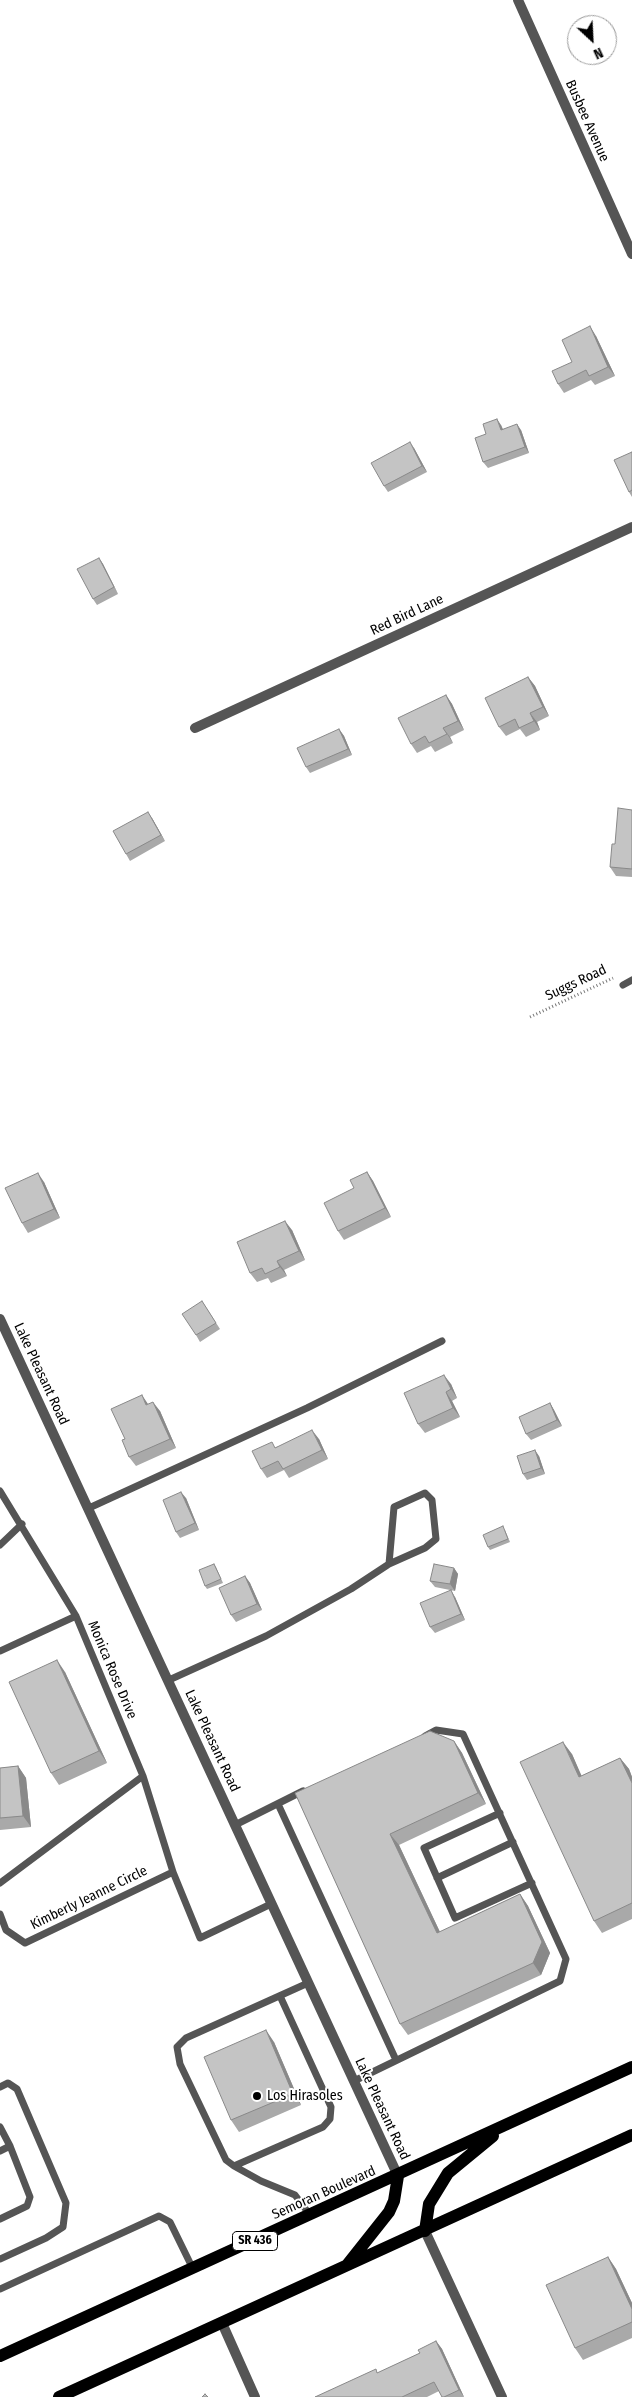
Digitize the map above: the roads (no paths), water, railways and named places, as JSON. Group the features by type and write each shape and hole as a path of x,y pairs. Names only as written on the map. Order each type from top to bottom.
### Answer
{"main road":[{"name":"Semoran Boulevard","path":"0,2356 398,2176 632,2067"},
{"path":"425,2231 429,2204 448,2173 509,2124"},
{"path":"59,2397 632,2135"},
{"path":"345,2267 388,2212 394,2201 398,2176"}],"street":[{"name":"Busbee Avenue","path":"518,0 632,254"},
{"name":"Red Bird Lane","path":"194,728 632,526"},
{"name":"Lake Pleasant Road","path":"0,1319 398,2176"},
{"path":"425,2231 502,2397"},
{"path":"222,2324 255,2397"}],"lane":[{"path":"623,985 632,980"},
{"path":"89,1508 280,1420 442,1342"},
{"name":"Monica Rose Drive","path":"0,1491 22,1524 76,1616 143,1776 173,1872 200,1938 271,1904"},
{"path":"169,1680 266,1636 351,1589 389,1564 425,1548 436,1539 432,1500 425,1493 394,1506 389,1564"},
{"path":"0,1545 22,1524"},
{"path":"0,1651 76,1616"},
{"path":"354,2081 560,1981 566,1959 463,1734 436,1730 419,1738"},
{"path":"0,1883 143,1776"},
{"path":"236,1825 313,1786"},
{"path":"278,1804 396,2060"},
{"path":"500,1813 424,1848 455,1918 532,1883"},
{"path":"437,1878 513,1842"},
{"name":"Kimberly Jeanne Circle","path":"0,1914 6,1930 25,1943 173,1872"},
{"path":"308,1983 186,2038 177,2047 180,2064 226,2160 261,2181 295,2195 310,2216"},
{"path":"234,2166 323,2127 330,2119 331,2107 280,1996"},
{"path":"0,2087 8,2083 17,2089 66,2203 63,2226 46,2238 0,2259"},
{"path":"0,2127 10,2146 30,2197 27,2206 0,2219"},
{"path":"0,2151 10,2146"},
{"path":"0,2289 159,2216 170,2222 193,2268"}],"place":[{"name":"Los Hirasoles","path":"257,2096"}]}
